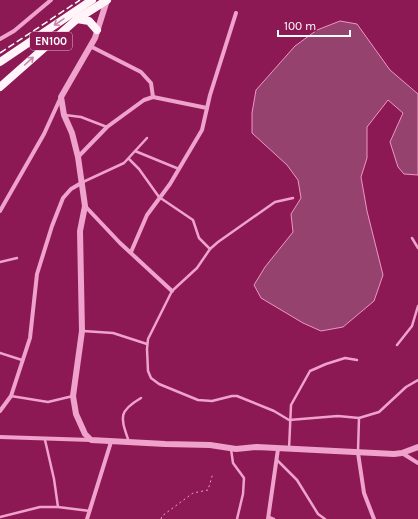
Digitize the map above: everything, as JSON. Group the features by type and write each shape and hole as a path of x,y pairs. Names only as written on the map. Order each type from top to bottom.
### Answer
{"highway":[{"name":"EN100","path":"0,62 92,0"},
{"name":"EN100","path":"0,87 77,19 107,0"},
{"path":"77,19 89,21 97,30"}],"street":[{"path":"0,39 14,31 51,0"},
{"path":"0,211 44,134 61,97 90,46 107,0"},
{"path":"132,252 147,215 179,169 202,130 207,108 236,13"},
{"path":"90,46 130,65 141,72 151,83 153,98"},
{"path":"61,97 64,115 72,133 83,182 85,206 80,238 82,331 73,396 76,414 85,434 91,440"},
{"path":"78,157 107,127 144,100 153,98 207,108"},
{"path":"0,411 11,396 33,326 37,274 52,226 63,198 71,189 83,182"},
{"path":"85,206 172,290"},
{"path":"0,437 46,440 91,440 129,443 210,445 230,449 289,449 358,453 402,453 418,447"},
{"path":"87,519 111,442"},
{"path":"269,518 278,449"},
{"path":"358,453 364,493 374,519"},
{"path":"402,453 418,463"}],"lane":[{"path":"64,115 81,117 107,127"},
{"path":"83,182 113,169 129,159 147,138"},
{"path":"135,151 179,169"},
{"path":"129,159 139,169 159,197 189,216 199,238 210,249"},
{"path":"293,198 275,202 210,249 197,268 172,290 150,334 147,344 148,370 151,378 159,384 207,402 237,396 274,411 289,420 338,416 359,418 379,412 406,387 418,380"},
{"path":"412,238 418,248"},
{"path":"0,262 18,258"},
{"path":"397,345 412,326 418,306"},
{"path":"82,331 113,332 147,344"},
{"path":"0,353 23,360"},
{"path":"289,449 289,420 292,400 310,371 345,358 357,360"},
{"path":"11,396 48,402 73,396"},
{"path":"129,443 122,420 123,411 142,398"},
{"path":"358,453 359,418"},
{"path":"46,440 58,507"},
{"path":"230,449 233,463 244,478 243,494 237,519"},
{"path":"277,460 297,480 318,514 325,519"},
{"path":"0,517 40,507 58,507 90,511"},
{"path":"269,518 274,519"}],"path":[{"path":"161,519 165,513 193,493 208,490 213,473"}],"shaded area":[{"path":"340,21 357,24 390,70 418,94 418,175 404,174 398,167 390,142 403,113 388,100 367,127 367,158 361,177 367,211 383,275 374,301 343,327 321,331 303,323 261,298 254,285 265,267 293,232 291,214 301,198 298,180 287,165 252,133 252,113 256,90 295,46 317,30"}],"railway":[{"path":"0,53 80,0"}]}
